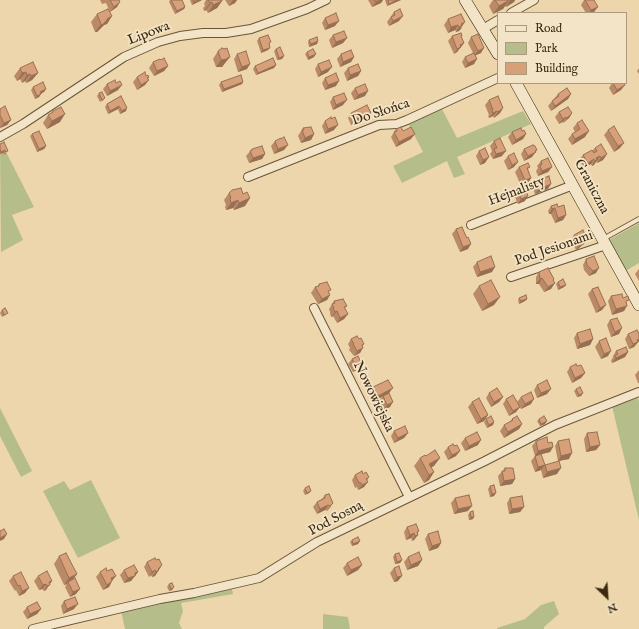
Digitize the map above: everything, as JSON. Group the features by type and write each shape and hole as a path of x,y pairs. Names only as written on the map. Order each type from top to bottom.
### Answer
{"street":[{"name":"Lipowa","path":"0,137 23,124 124,57 158,42 180,36 203,33 226,33 251,29 307,9 326,0"},
{"path":"465,0 497,52"},
{"path":"513,12 534,0"},
{"path":"483,29 497,21"},
{"name":"Do Słońca","path":"248,178 379,125 397,124 497,78"},
{"name":"Graniczna","path":"517,84 639,305"},
{"name":"Hejnalisty","path":"471,225 573,184"},
{"name":"Pod Jesionami","path":"511,277 604,242"},
{"name":"Nowowiejska","path":"314,308 409,497"},
{"name":"Pod Sosną","path":"33,629 160,599 259,578 317,542 555,425 639,392"}],"lane":[{"path":"604,242 639,219"}],"green space":[{"path":"441,107 457,138 523,111 531,124 457,157 465,174 454,178 447,161 402,183 393,166 423,152 408,123"},
{"path":"2,144 34,207 12,215 23,240 1,252 0,145"},
{"path":"639,223 639,263 624,272 607,241"},
{"path":"637,397 639,401 639,520 612,406"},
{"path":"0,408 32,471 21,477 0,436"},
{"path":"91,480 120,538 78,558 43,491 64,481 70,490"},
{"path":"232,589 233,594 181,603 183,611 179,623 182,629 125,629 121,611 169,600"},
{"path":"554,601 559,614 544,627 544,629 497,629 525,619 541,605"},
{"path":"323,614 348,617 350,629 323,629"}],"building":[{"path":"110,0 119,0 120,2 114,7"},
{"path":"171,0 182,0 185,7 177,11"},
{"path":"208,0 222,1 213,5 212,2 210,3"},
{"path":"388,0 397,0 389,4"},
{"path":"495,0 507,0 508,1 499,6"},
{"path":"585,0 594,0 598,7 591,10"},
{"path":"108,9 112,16 102,25 97,14"},
{"path":"400,9 403,16 393,21 391,17 395,15 394,12"},
{"path":"336,13 339,21 328,25 325,18"},
{"path":"461,14 465,22 461,24 462,26 459,27 458,25 451,27 448,19"},
{"path":"344,31 347,38 336,42 333,35"},
{"path":"461,33 464,43 457,49 452,36"},
{"path":"478,34 484,48 478,51 471,37"},
{"path":"268,35 271,42 269,43 270,48 263,50 259,38"},
{"path":"317,37 318,41 311,44 309,40"},
{"path":"280,47 284,56 279,58 276,49"},
{"path":"222,48 227,48 230,57 227,59 221,60 218,51"},
{"path":"313,49 316,54 309,57 307,52"},
{"path":"351,50 354,57 343,62 341,54"},
{"path":"246,51 250,64 242,67 237,54"},
{"path":"474,53 477,59 468,63 465,57"},
{"path":"164,58 168,66 157,71 153,62"},
{"path":"273,58 276,65 258,73 255,66"},
{"path":"329,60 332,67 321,72 318,64"},
{"path":"33,62 38,73 31,76 30,74 27,75 26,72 22,73 20,68"},
{"path":"358,64 361,71 350,75 348,68"},
{"path":"145,72 146,76 148,75 149,77 147,78 149,80 141,85 137,77"},
{"path":"336,73 339,81 328,85 325,78"},
{"path":"241,75 243,82 224,89 221,82"},
{"path":"115,80 116,83 120,81 122,85 110,91 107,84"},
{"path":"43,82 46,89 40,92 41,94 37,96 33,87"},
{"path":"365,84 368,91 358,95 355,88"},
{"path":"614,84 624,84 625,85 617,90"},
{"path":"567,88 571,94 555,106 552,101 559,96 558,94"},
{"path":"102,92 105,98 102,100 99,93"},
{"path":"344,93 347,100 336,105 333,97"},
{"path":"121,96 127,108 122,111 119,106 110,111 107,104"},
{"path":"498,96 503,108 498,112 493,113 489,100"},
{"path":"367,105 371,113 354,120 351,113"},
{"path":"5,106 11,120 4,123 0,115 0,109"},
{"path":"61,107 65,114 52,121 48,115"},
{"path":"568,107 572,113 567,118 566,117 563,119 559,112"},
{"path":"331,117 331,119 335,117 338,125 328,129 325,121"},
{"path":"582,120 589,131 575,139 572,134 580,129 577,123"},
{"path":"614,126 624,143 618,146 608,130"},
{"path":"311,127 314,134 305,138 302,130 304,130 303,128"},
{"path":"401,127 403,131 411,127 415,134 399,142 394,132 397,131 396,129"},
{"path":"521,128 526,134 516,140 512,132"},
{"path":"39,131 46,146 39,149 32,134"},
{"path":"284,137 288,145 278,149 275,141"},
{"path":"500,138 506,151 496,154 494,149 497,148 494,141"},
{"path":"4,142 8,151 6,152 5,150 1,152 0,144"},
{"path":"601,144 607,154 588,163 583,155 592,150 594,153 597,151 595,148"},
{"path":"533,145 537,150 528,156 524,149"},
{"path":"262,146 265,154 253,158 250,151"},
{"path":"485,148 489,157 483,160 479,151"},
{"path":"514,153 518,162 512,165 508,156"},
{"path":"548,158 552,167 542,171 540,166 542,164 541,161"},
{"path":"528,163 530,167 527,168 531,178 525,180 519,167"},
{"path":"549,176 551,184 539,189 536,181"},
{"path":"524,185 528,196 521,199 517,188"},
{"path":"241,188 243,194 247,192 250,198 239,203 238,200 231,203 229,193 232,190"},
{"path":"557,204 558,207 564,205 566,215 558,218 555,208 552,209 551,206"},
{"path":"462,227 471,244 463,247 456,229"},
{"path":"583,230 587,239 579,245 574,235"},
{"path":"491,256 495,267 480,272 477,262"},
{"path":"594,256 599,268 593,271 587,265 586,259"},
{"path":"548,268 555,283 548,287 542,278 540,279 539,272"},
{"path":"563,279 566,285 560,287 558,282"},
{"path":"491,280 500,297 488,304 479,286"},
{"path":"327,282 331,290 328,291 330,295 322,299 315,287 319,286 319,284"},
{"path":"598,287 606,305 600,308 592,289"},
{"path":"622,294 623,298 628,296 629,300 626,301 627,306 616,309 611,296"},
{"path":"526,295 527,299 521,301 519,298"},
{"path":"343,299 347,306 344,307 348,314 340,318 337,311 335,312 332,304 335,303 334,301"},
{"path":"5,308 8,313 4,315 2,310"},
{"path":"617,318 622,328 615,332 610,320"},
{"path":"590,329 593,339 580,344 577,333"},
{"path":"637,330 639,339 637,340 638,342 633,344 628,334"},
{"path":"357,336 359,339 361,338 364,344 362,345 363,348 357,351 351,339"},
{"path":"606,338 611,351 604,354 599,341"},
{"path":"626,347 628,352 616,358 615,356 618,354 616,351"},
{"path":"358,356 362,364 356,367 352,359"},
{"path":"576,364 577,366 581,365 585,373 575,378 570,367"},
{"path":"388,380 393,388 378,396 373,387"},
{"path":"547,380 551,389 541,393 537,385"},
{"path":"580,387 583,393 579,395 576,389"},
{"path":"497,388 503,397 494,402 489,393"},
{"path":"531,392 534,399 525,404 521,397"},
{"path":"389,393 393,402 387,405 383,396"},
{"path":"513,395 520,407 513,411 506,399"},
{"path":"479,398 488,415 481,419 472,402"},
{"path":"491,416 494,422 489,425 486,419"},
{"path":"517,416 522,424 508,432 504,425"},
{"path":"544,416 547,421 541,424 539,419"},
{"path":"405,426 408,433 398,438 394,431"},
{"path":"477,432 481,440 469,446 465,438"},
{"path":"597,432 600,445 590,447 587,433"},
{"path":"547,437 548,443 552,442 553,447 538,451 536,441"},
{"path":"569,439 572,453 561,456 558,441"},
{"path":"453,444 454,446 457,445 460,451 452,455 448,447"},
{"path":"435,450 440,458 429,464 434,472 429,475 420,458"},
{"path":"541,454 545,465 538,467 535,456"},
{"path":"559,461 561,468 547,472 545,465"},
{"path":"505,468 513,468 515,479 504,481 502,471 505,471"},
{"path":"362,471 363,474 366,472 369,477 366,479 368,482 362,485 360,482 359,483 355,475"},
{"path":"494,485 496,493 492,494 490,486"},
{"path":"309,486 311,491 307,493 305,488"},
{"path":"329,494 333,503 330,506 328,505 320,509 317,502 325,498 325,495"},
{"path":"469,495 472,506 458,509 455,498"},
{"path":"522,496 524,507 512,509 510,498"},
{"path":"473,511 474,517 471,517 470,512"},
{"path":"416,524 419,531 417,532 418,535 415,536 414,533 410,535 407,527"},
{"path":"4,529 7,534 0,538 0,531"},
{"path":"438,531 441,543 432,546 428,534"},
{"path":"358,537 360,541 353,544 352,540"},
{"path":"419,552 422,560 411,565 408,557"},
{"path":"66,553 77,574 69,578 59,556"},
{"path":"399,553 402,560 397,562 395,554"},
{"path":"358,557 362,565 351,570 347,563"},
{"path":"155,558 156,560 159,559 162,565 158,569 159,570 152,572 147,562"},
{"path":"134,565 138,572 135,573 135,576 128,578 124,570"},
{"path":"399,566 402,576 397,577 394,568"},
{"path":"106,568 107,571 112,569 116,576 111,578 112,581 107,585 100,572"},
{"path":"47,571 52,581 49,582 50,585 47,586 46,584 43,585 38,576"},
{"path":"21,572 29,588 22,591 20,585 18,586 13,576"},
{"path":"75,578 80,589 73,592 68,582"},
{"path":"172,583 174,587 171,589 169,584"},
{"path":"75,597 78,604 67,609 64,601"},
{"path":"37,602 41,609 30,614 27,607"}]}
